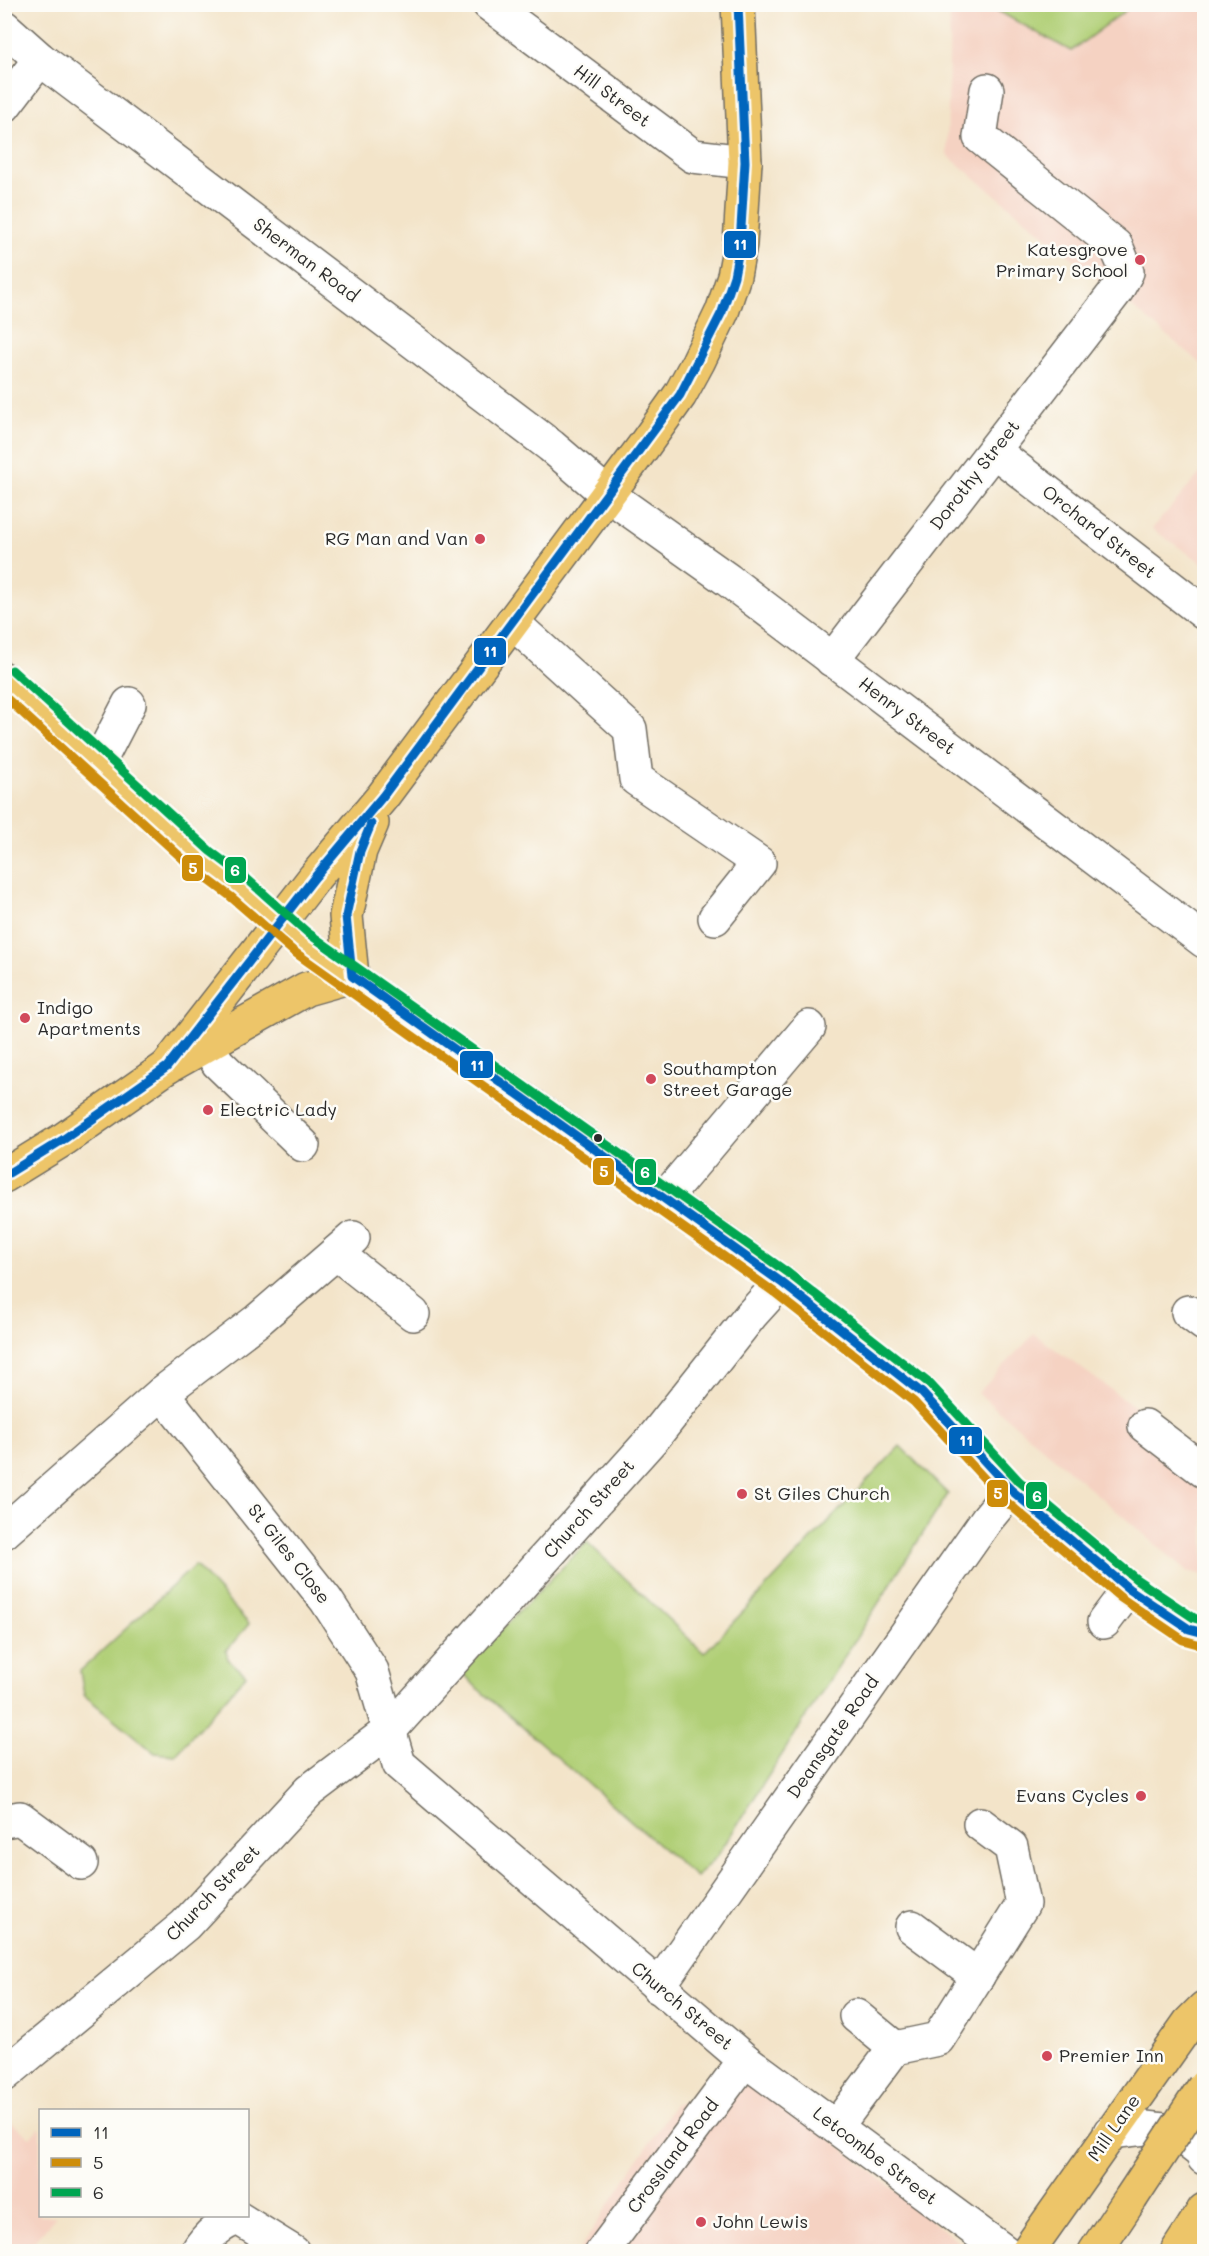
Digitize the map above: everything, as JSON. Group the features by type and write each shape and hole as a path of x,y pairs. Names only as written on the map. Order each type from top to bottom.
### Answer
{"main road":[{"path":"167,1067 315,878 383,796 680,396 722,312 734,276 740,244 745,162 738,4"},
{"path":"4,679 202,860 238,887 301,942 781,1282 922,1393 1011,1490 1129,1589 1189,1629 1204,1633"},
{"path":"352,976 346,916 360,851 383,796"},
{"path":"4,1176 63,1139 167,1067 306,989 352,976"},
{"name":"Mill Lane","path":"1027,2252 1110,2132 1189,2024 1204,2008"},
{"path":"1095,2252 1204,2087"}],"street":[{"name":"Hill Street","path":"489,4 693,156 745,162"},
{"name":"Sherman Road","path":"4,27 40,59 551,446 607,494"},
{"path":"4,106 40,59"},
{"name":"Dorothy Street","path":"832,660 1117,290 1127,272 1116,246 980,137 987,90"},
{"name":"Orchard Street","path":"994,450 1204,613"},
{"name":"Henry Street","path":"607,494 728,580 1204,941"},
{"path":"512,622 630,729 636,779 759,863 716,918"},
{"path":"98,764 129,704"},
{"path":"664,1199 809,1027"},
{"path":"207,1045 218,1063 303,1145"},
{"path":"4,1532 162,1393 258,1320 344,1245 412,1314"},
{"name":"Church Street","path":"4,2075 185,1925 309,1791 390,1730 655,1436 781,1282"},
{"name":"St Giles Close","path":"162,1393 326,1600 372,1671 390,1730"},
{"path":"1145,1426 1204,1470"},
{"name":"Deansgate Road","path":"658,1987 987,1519 1011,1490"},
{"path":"1104,1622 1129,1589"},
{"name":"Church Street","path":"390,1730 399,1764 745,2060"},
{"path":"4,1821 20,1818 81,1863"},
{"path":"836,2127 895,2048 938,2039 1023,1904 1011,1846 980,1824"},
{"path":"912,1927 978,1976"},
{"path":"856,2016 895,2048"},
{"name":"Letcombe Street","path":"745,2060 1005,2252"},
{"name":"Crossland Road","path":"602,2252 745,2060"},
{"path":"1110,2132 1145,2128 1174,2131 1204,2158"},
{"path":"197,2252 215,2229 238,2218 293,2252"}],"shaded area":[{"name":"Katesgrove Primary School","path":"950,5 987,5 1071,51 1133,5 1204,5 1204,366 947,155"},
{"path":"1204,469 1204,564 1152,529"},
{"path":"1034,1334 1204,1457 1204,1575 1187,1571 978,1393"},
{"path":"759,2080 967,2249 965,2252 578,2252 674,2105"},
{"path":"4,2117 30,2137 39,2128 39,2217 55,2217 32,2244 38,2251 5,2251"}],"green space":[{"path":"987,5 1133,5 1071,51"},
{"path":"900,1446 948,1494 718,1855 696,1877 477,1688 461,1671 587,1542 704,1653"},
{"path":"195,1565 249,1624 226,1651 228,1659 246,1675 175,1755 155,1753 84,1695 80,1671"}],"transit line":[{"name":"11","path":"4,1176 64,1139 167,1067 315,877 383,796 680,395 722,312 734,276 740,244 745,162 738,4"},
{"name":"6","path":"12,670 210,851 246,878 308,933 788,1273 930,1384 1019,1481 1136,1579 1194,1618 1204,1621"},
{"name":"5","path":"4,696 194,869 230,896 293,951 774,1292 914,1402 1003,1499 1121,1598 1183,1640 1201,1645"},
{"name":"11","path":"371,824 360,851 346,916 352,976 781,1282 922,1393 1011,1490 1129,1589 1189,1629 1204,1633"}],"place":[{"name":"Katesgrove Primary School","path":"1140,260"},
{"name":"RG Man and Van","path":"480,539"},
{"name":"Indigo Apartments","path":"25,1018"},
{"name":"Southampton Street Garage","path":"651,1079"},
{"name":"Electric Lady","path":"208,1110"},
{"name":"St Giles Church","path":"742,1494"},
{"name":"Evans Cycles","path":"1141,1796"},
{"name":"Premier Inn","path":"1047,2056"},
{"name":"John Lewis","path":"701,2222"}]}
